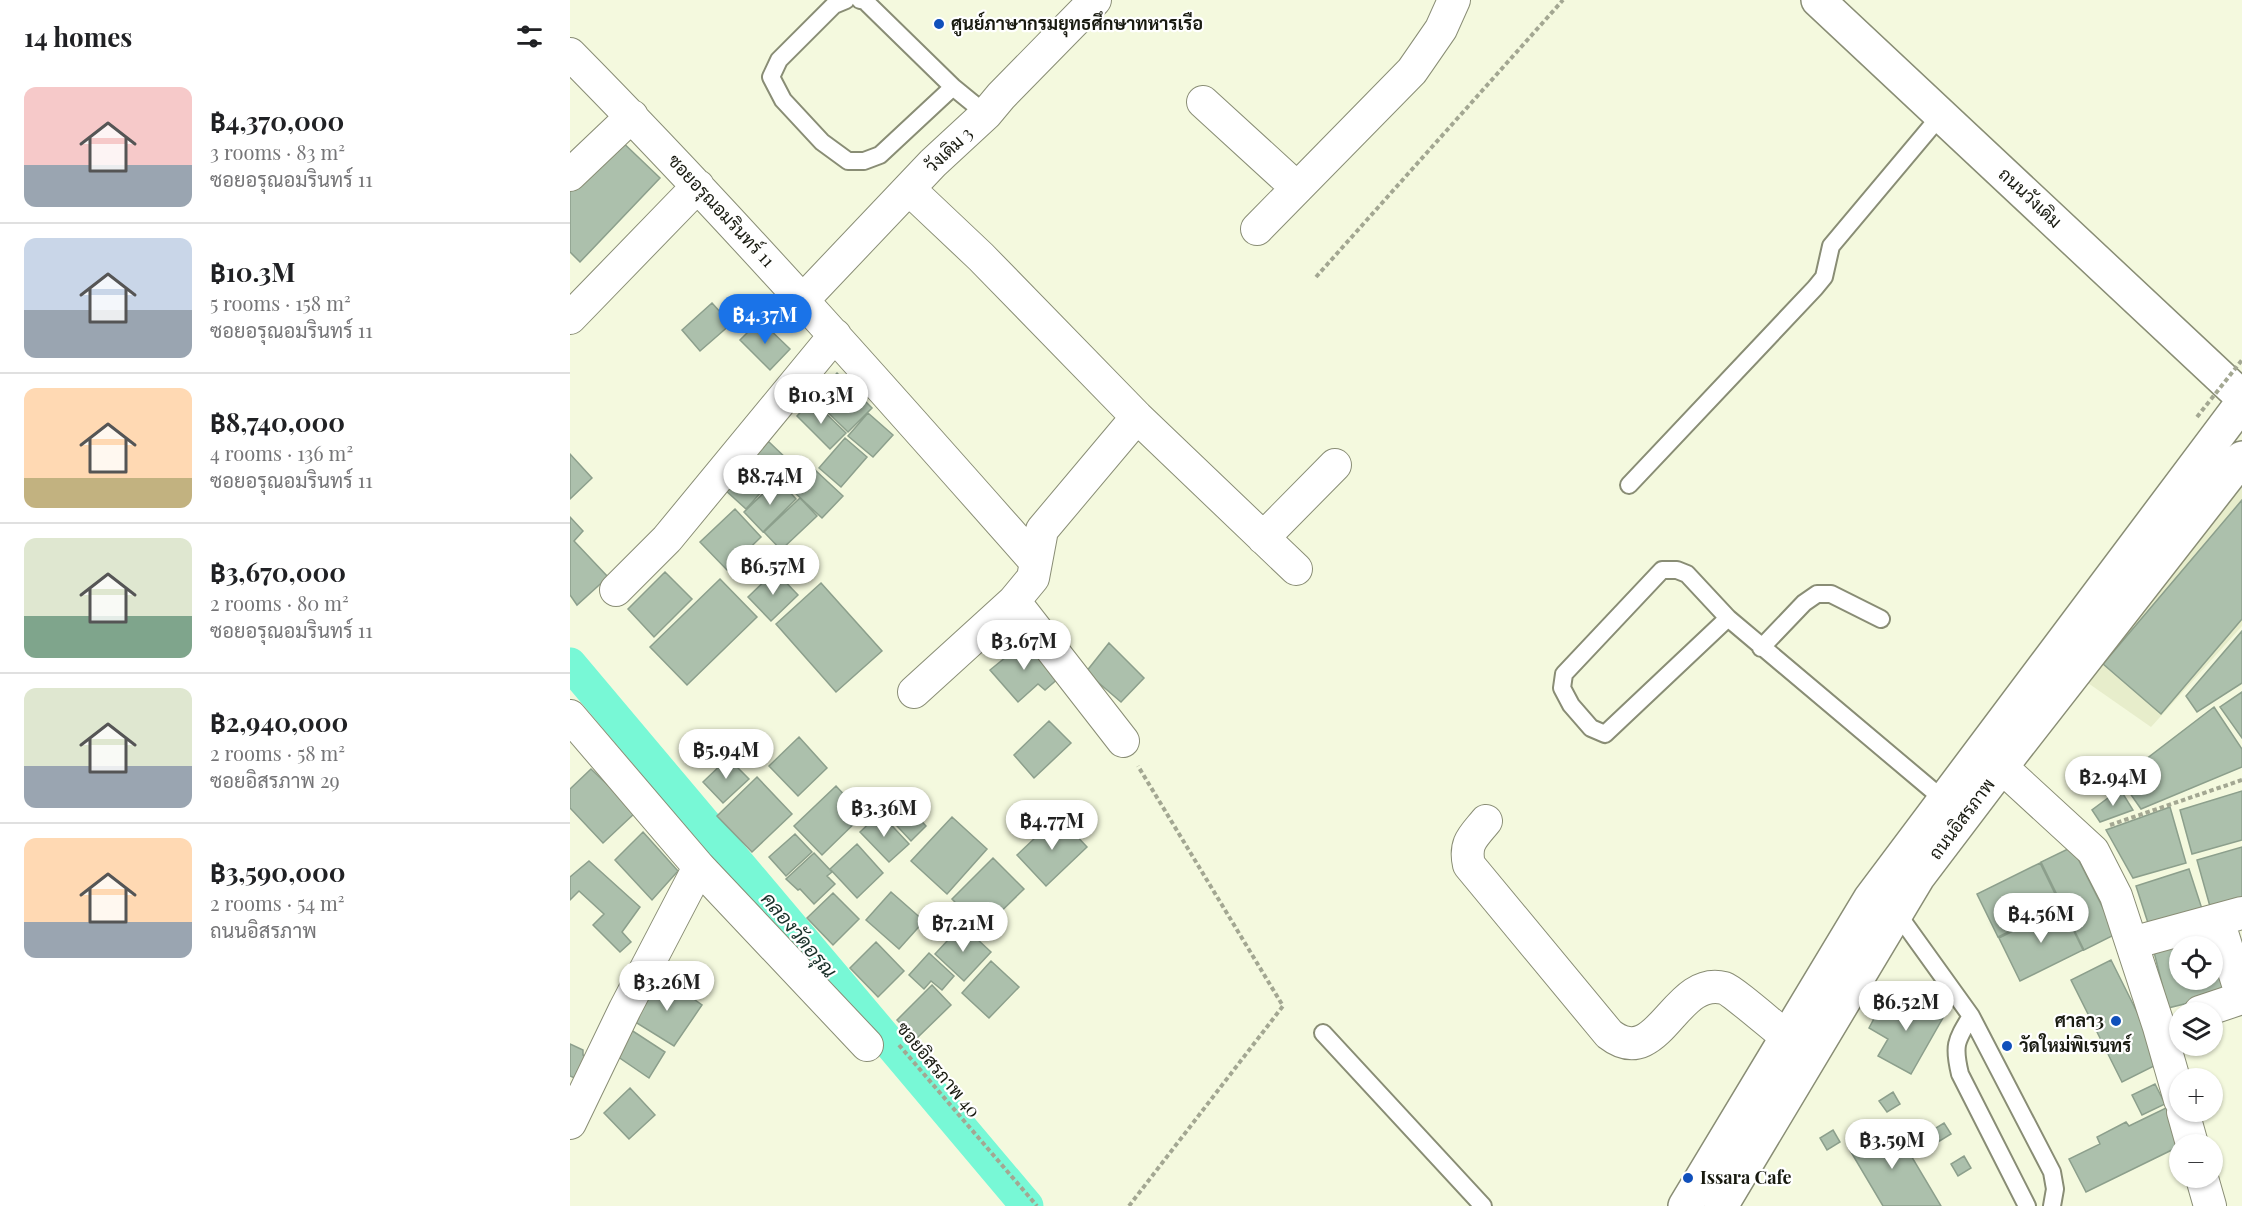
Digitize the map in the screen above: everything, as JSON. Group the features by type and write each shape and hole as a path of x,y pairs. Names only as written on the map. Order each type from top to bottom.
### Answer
{"main road":[{"name":"ถนนวังเดิม","path":"1818,0 2242,397"},
{"path":"1685,1206 1870,899 1944,800 1992,758 2242,403"},
{"name":"ถนนอิสรภาพ","path":"1721,1206 1992,758 2240,466"}],"street":[{"name":"วังเดิม 3","path":"803,300 933,163 986,114 1095,0"},
{"path":"1257,229 1412,71 1441,29 1454,0"},
{"name":"ซอยอรุณอมรินทร์ 11","path":"570,54 632,116 803,300 1035,561"},
{"path":"1203,102 1297,188"},
{"path":"570,175 632,116"},
{"path":"570,318 698,186"},
{"path":"909,189 981,257 1137,417 1296,569"},
{"path":"616,590 667,539 835,335"},
{"path":"914,692 1014,601 1033,578 1042,530 1137,417"},
{"path":"1263,538 1335,465"},
{"path":"1014,601 1123,741"},
{"path":"570,716 699,867 881,1043"},
{"path":"1992,758 2092,851 2116,896 2132,944 2169,1024"},
{"path":"1486,820 1466,851 1469,865 1609,1034 1619,1042 1631,1044 1642,1041 1671,1017 1689,996 1706,989 1716,988 1725,988 1787,1037"},
{"path":"570,1123 625,1009 699,867"},
{"path":"2132,944 2230,916 2242,997 2223,1004"},
{"path":"2205,1188 2210,1206"}],"lane":[{"path":"846,0 834,5 779,60 771,77 783,100 822,142 848,161 864,161 880,155 953,87"},
{"path":"860,0 865,1 953,87 986,114"},
{"path":"1629,485 1815,288 1824,277 1831,246 1941,115"},
{"path":"1728,618 1605,734 1591,728 1571,705 1562,688 1564,674 1662,570 1677,570 1687,574 1728,618 1761,648 1944,800"},
{"path":"1761,648 1804,603 1817,594 1831,594 1881,619"},
{"path":"1897,913 1971,1016 2052,1172 2055,1189 2052,1206"},
{"path":"1971,1016 1958,1037 1954,1052 1960,1074 2027,1206"},
{"path":"1323,1033 1483,1206"}],"path":[{"path":"1316,277 1563,0"},
{"path":"2197,417 2242,360"},
{"path":"1123,741 1283,1006 1129,1206"},
{"path":"2078,837 2242,780"},
{"name":"ซอยอิสรภาพ 40","path":"881,1043 1037,1206"}],"shaded area":[{"path":"2242,481 2242,626 2151,727 2088,683"}],"building":[{"path":"615,135 660,178 580,262 570,252 570,182"},
{"path":"712,303 731,324 700,351 682,330"},
{"path":"760,320 790,349 770,370 740,340"},
{"path":"837,373 872,408 848,432 813,398"},
{"path":"812,400 846,433 830,449 797,416"},
{"path":"868,413 893,435 873,457 848,436"},
{"path":"845,438 867,457 841,487 819,468"},
{"path":"768,441 789,461 746,509 724,489"},
{"path":"570,454 592,478 570,499"},
{"path":"800,456 843,496 822,518 779,478"},
{"path":"778,479 796,499 763,532 744,512"},
{"path":"800,498 817,516 781,550 764,532"},
{"path":"2242,500 2242,619 2161,714 2103,664"},
{"path":"735,509 761,537 727,570 700,542"},
{"path":"570,517 583,531 574,541 608,577 577,605 570,595"},
{"path":"775,571 798,595 771,621 748,597"},
{"path":"665,572 692,599 654,637 628,609"},
{"path":"720,579 757,617 687,685 650,647"},
{"path":"821,583 882,651 836,692 776,624"},
{"path":"2242,631 2242,683 2197,712 2186,696"},
{"path":"1027,640 1060,677 1045,690 1038,684 1018,702 990,670"},
{"path":"1109,643 1144,678 1121,702 1086,672"},
{"path":"2242,692 2242,738 2220,707"},
{"path":"2214,707 2242,749 2242,767 2141,809 2120,779"},
{"path":"1049,721 1071,743 1034,778 1014,755"},
{"path":"799,737 827,768 798,796 769,766"},
{"path":"728,758 749,779 723,803 703,782"},
{"path":"591,769 636,812 603,843 570,808 570,789"},
{"path":"757,777 792,814 752,852 717,816"},
{"path":"836,786 863,815 822,855 794,826"},
{"path":"2120,789 2133,810 2100,822 2092,810"},
{"path":"2242,791 2242,840 2192,854 2180,810"},
{"path":"898,796 926,826 911,841 883,811"},
{"path":"2170,807 2186,863 2133,878 2106,830"},
{"path":"880,813 909,844 889,862 860,832"},
{"path":"1058,816 1087,847 1046,886 1017,855"},
{"path":"952,817 987,849 947,894 911,861"},
{"path":"643,832 678,871 652,900 615,860"},
{"path":"795,834 812,852 786,876 769,857"},
{"path":"857,844 883,873 857,898 830,869"},
{"path":"2072,847 2116,934 2084,950 2041,862"},
{"path":"2242,847 2242,901 2211,910 2197,860"},
{"path":"814,853 832,872 827,876 835,884 814,904 800,889 798,890 786,879"},
{"path":"993,858 1024,889 982,930 952,899"},
{"path":"589,861 640,907 622,932 631,942 620,952 593,925 604,914 579,891 570,900 570,877"},
{"path":"2040,863 2061,906 1998,937 1977,894"},
{"path":"2189,869 2202,909 2149,926 2136,886"},
{"path":"891,892 924,921 899,949 866,920"},
{"path":"833,893 859,919 833,945 807,918"},
{"path":"2062,907 2083,950 2020,981 1999,938"},
{"path":"962,925 991,952 964,981 935,954"},
{"path":"876,942 904,971 878,997 850,968"},
{"path":"2169,948 2169,990 2223,990 2223,971 2229,993 2192,1002 2169,1002 2168,1008 2154,952"},
{"path":"929,953 954,976 942,990 931,981 924,989 909,975"},
{"name":"ศาลา3","path":"2111,960 2162,1062 2122,1082 2071,980"},
{"path":"991,961 1019,987 989,1018 962,993"},
{"path":"661,976 702,1005 674,1046 632,1020"},
{"path":"932,985 951,1005 916,1039 897,1020"},
{"path":"1911,996 1944,1016 1911,1074 1878,1056 1888,1039 1869,1028 1884,1000 1902,1011"},
{"path":"625,1026 665,1052 649,1078 611,1052"},
{"path":"570,1044 583,1050 583,1055 588,1058 577,1079 570,1076"},
{"path":"2155,1084 2165,1104 2142,1115 2132,1095"},
{"path":"630,1088 655,1115 629,1139 604,1113"},
{"path":"1893,1092 1900,1104 1887,1112 1879,1101"},
{"path":"2168,1107 2169,1122 2173,1122 2176,1134 2169,1134 2169,1151 2086,1192 2069,1159 2100,1144 2097,1137 2126,1122 2129,1126"},
{"path":"1891,1122 1941,1206 1883,1206 1848,1147"},
{"path":"1944,1123 1951,1134 1938,1142 1931,1131"},
{"path":"1833,1130 1840,1142 1827,1150 1820,1138"},
{"path":"1964,1156 1971,1168 1958,1176 1951,1164"}],"waterway":[{"name":"คลองวัดอรุณ","path":"570,664 1027,1206"}],"place":[{"name":"ศูนย์ภาษากรมยุทธศึกษาทหารเรือ","path":"939,24"},
{"name":"ศาลา3","path":"2116,1021"},
{"name":"วัดใหม่พิเรนทร์","path":"2007,1046"},
{"name":"Issara Cafe","path":"1688,1178"}]}
